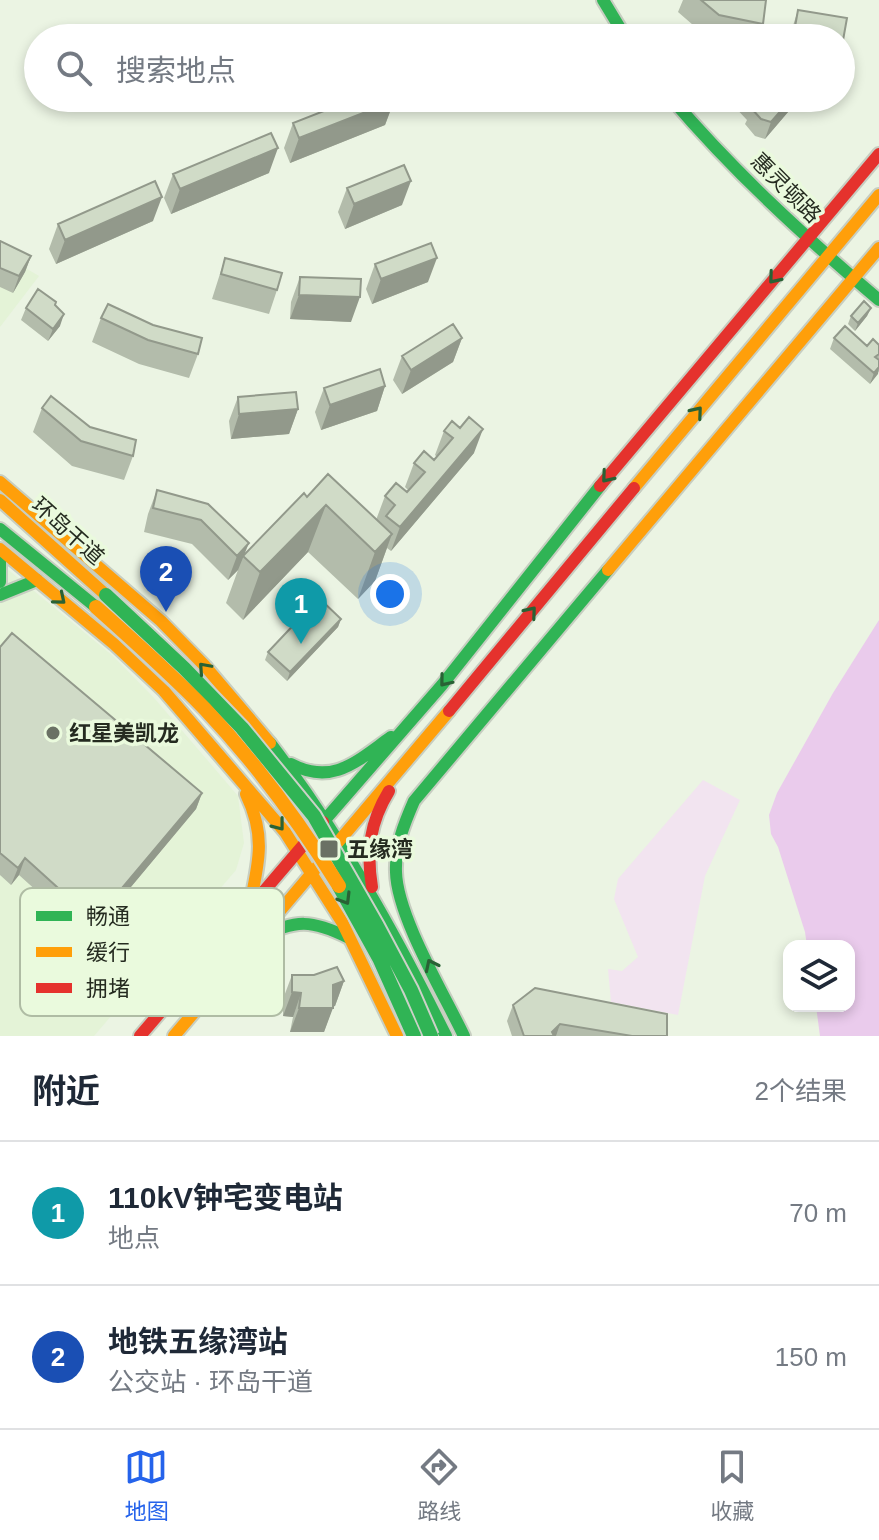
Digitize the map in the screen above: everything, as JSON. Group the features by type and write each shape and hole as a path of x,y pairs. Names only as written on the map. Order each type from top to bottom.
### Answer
{"main road":[{"path":"603,0 618,24"},
{"name":"惠灵顿路","path":"683,112 806,240 879,300"},
{"path":"266,888 410,723 585,504 879,154"},
{"path":"284,904 879,195"},
{"path":"464,1036 400,902 396,871 400,833 414,801 879,248"},
{"path":"0,482 161,621 284,759 375,898 446,1036"},
{"name":"环岛干道","path":"0,500 184,668 242,728 314,816 377,926 431,1036"},
{"name":"环岛干道","path":"0,529 96,607 159,664 235,742 309,838 368,937 414,1036"},
{"path":"0,549 114,644 164,691 285,832 350,939 397,1036"},
{"path":"0,555 0,582"},
{"path":"0,595 37,580"},
{"path":"284,759 305,773 330,774 350,766 410,723"},
{"path":"375,898 367,864 370,830 382,802 422,743"},
{"path":"231,767 253,806 262,832 253,888"},
{"path":"284,926 303,921 324,925 350,939"},
{"path":"140,1036 157,1016"},
{"path":"174,1036 191,1016"}],"shaded area":[{"path":"0,253 39,276 0,327"},
{"path":"0,563 113,656 155,699 238,796 244,843 236,870 221,888 20,888 20,1016 111,1016 94,1036 0,1036"},
{"path":"879,620 879,1036 820,1036 817,1012 855,1012 855,940 806,940 778,847 771,834 769,815 777,793 833,693"},
{"path":"703,780 740,800 705,876 678,1015 611,1002 608,969 622,971 638,957 614,899 618,879"}],"building":[{"path":"701,0 766,0 763,24 719,15"},
{"path":"798,10 847,18 846,24 796,24"},
{"path":"321,112 366,112 299,138 293,123"},
{"path":"755,112 780,112 771,122 761,119"},
{"path":"271,133 278,148 180,189 173,174"},
{"path":"404,165 411,181 354,204 347,188"},
{"path":"155,181 162,197 65,240 58,224"},
{"path":"0,241 31,256 19,276 0,268"},
{"path":"431,243 437,258 381,279 375,264"},
{"path":"225,258 282,273 277,290 221,274"},
{"path":"300,277 361,279 360,297 299,295"},
{"path":"38,289 56,302 55,305 64,314 53,329 26,308"},
{"path":"864,301 871,308 858,323 851,316"},
{"path":"108,304 153,325 202,338 198,354 148,340 101,318"},
{"path":"453,324 462,338 411,370 402,356"},
{"path":"845,326 867,346 873,339 879,345 879,354 875,357 879,360 879,367 874,373 834,338"},
{"path":"380,369 385,386 330,405 324,388"},
{"path":"296,392 298,409 239,414 238,397"},
{"path":"51,396 90,427 136,440 133,456 81,441 42,408"},
{"path":"469,417 483,429 400,527 386,516 395,505 385,496 396,483 407,492 425,472 414,463 424,451 434,460 453,438 444,431 452,421 460,428"},
{"path":"328,474 392,534 375,552 326,505 260,572 243,556 304,493 307,497"},
{"path":"157,490 208,504 249,543 237,556 201,520 153,508"},
{"path":"319,598 341,619 290,672 268,652"},
{"name":"红星美凯龙","path":"12,633 202,793 122,888 58,888 25,858 18,868 0,853 0,647"},
{"path":"337,967 344,981 333,985 333,1008 299,1008 301,993 292,992 292,975 314,975"},
{"path":"535,988 667,1014 667,1036 632,1036 560,1024 552,1032 554,1036 524,1036 513,1005"}],"traffic: fast":[{"path":"603,0 618,24"},
{"path":"684,112 771,203 879,300"},
{"path":"323,822 442,685 600,486"},
{"path":"0,529 96,607"},
{"path":"0,555 0,582"},
{"path":"464,1036 404,910 396,872 401,835 414,801 608,570"},
{"path":"0,595 37,580"},
{"path":"106,595 242,728 314,816 377,926 431,1036"},
{"path":"291,764 320,772 344,768 391,737"},
{"path":"270,743 320,813 365,885 446,1036"},
{"path":"339,886 379,958 414,1036"},
{"path":"284,927 314,925 349,938"}],"traffic: slow":[{"path":"634,488 879,195"},
{"path":"608,570 879,248"},
{"path":"0,482 161,621 205,666 270,743"},
{"path":"0,500 106,595"},
{"path":"0,549 114,644 164,691 285,832 342,922 397,1036"},
{"path":"96,607 224,729 309,839 339,886"},
{"path":"284,906 449,711"},
{"path":"246,794 256,823 259,849 253,888"},
{"path":"174,1036 191,1016"}],"traffic: jam":[{"path":"600,486 879,154"},
{"path":"449,711 634,488"},
{"path":"372,887 369,861 371,837 377,814 389,791"},
{"path":"267,888 323,822"},
{"path":"140,1036 157,1016"}],"place":[{"name":"地铁五缘湾站","path":"166,612"},
{"name":"110kV钟宅变电站","path":"301,644"},
{"name":"红星美凯龙","path":"53,733"},
{"name":"五缘湾","path":"329,849"}]}
